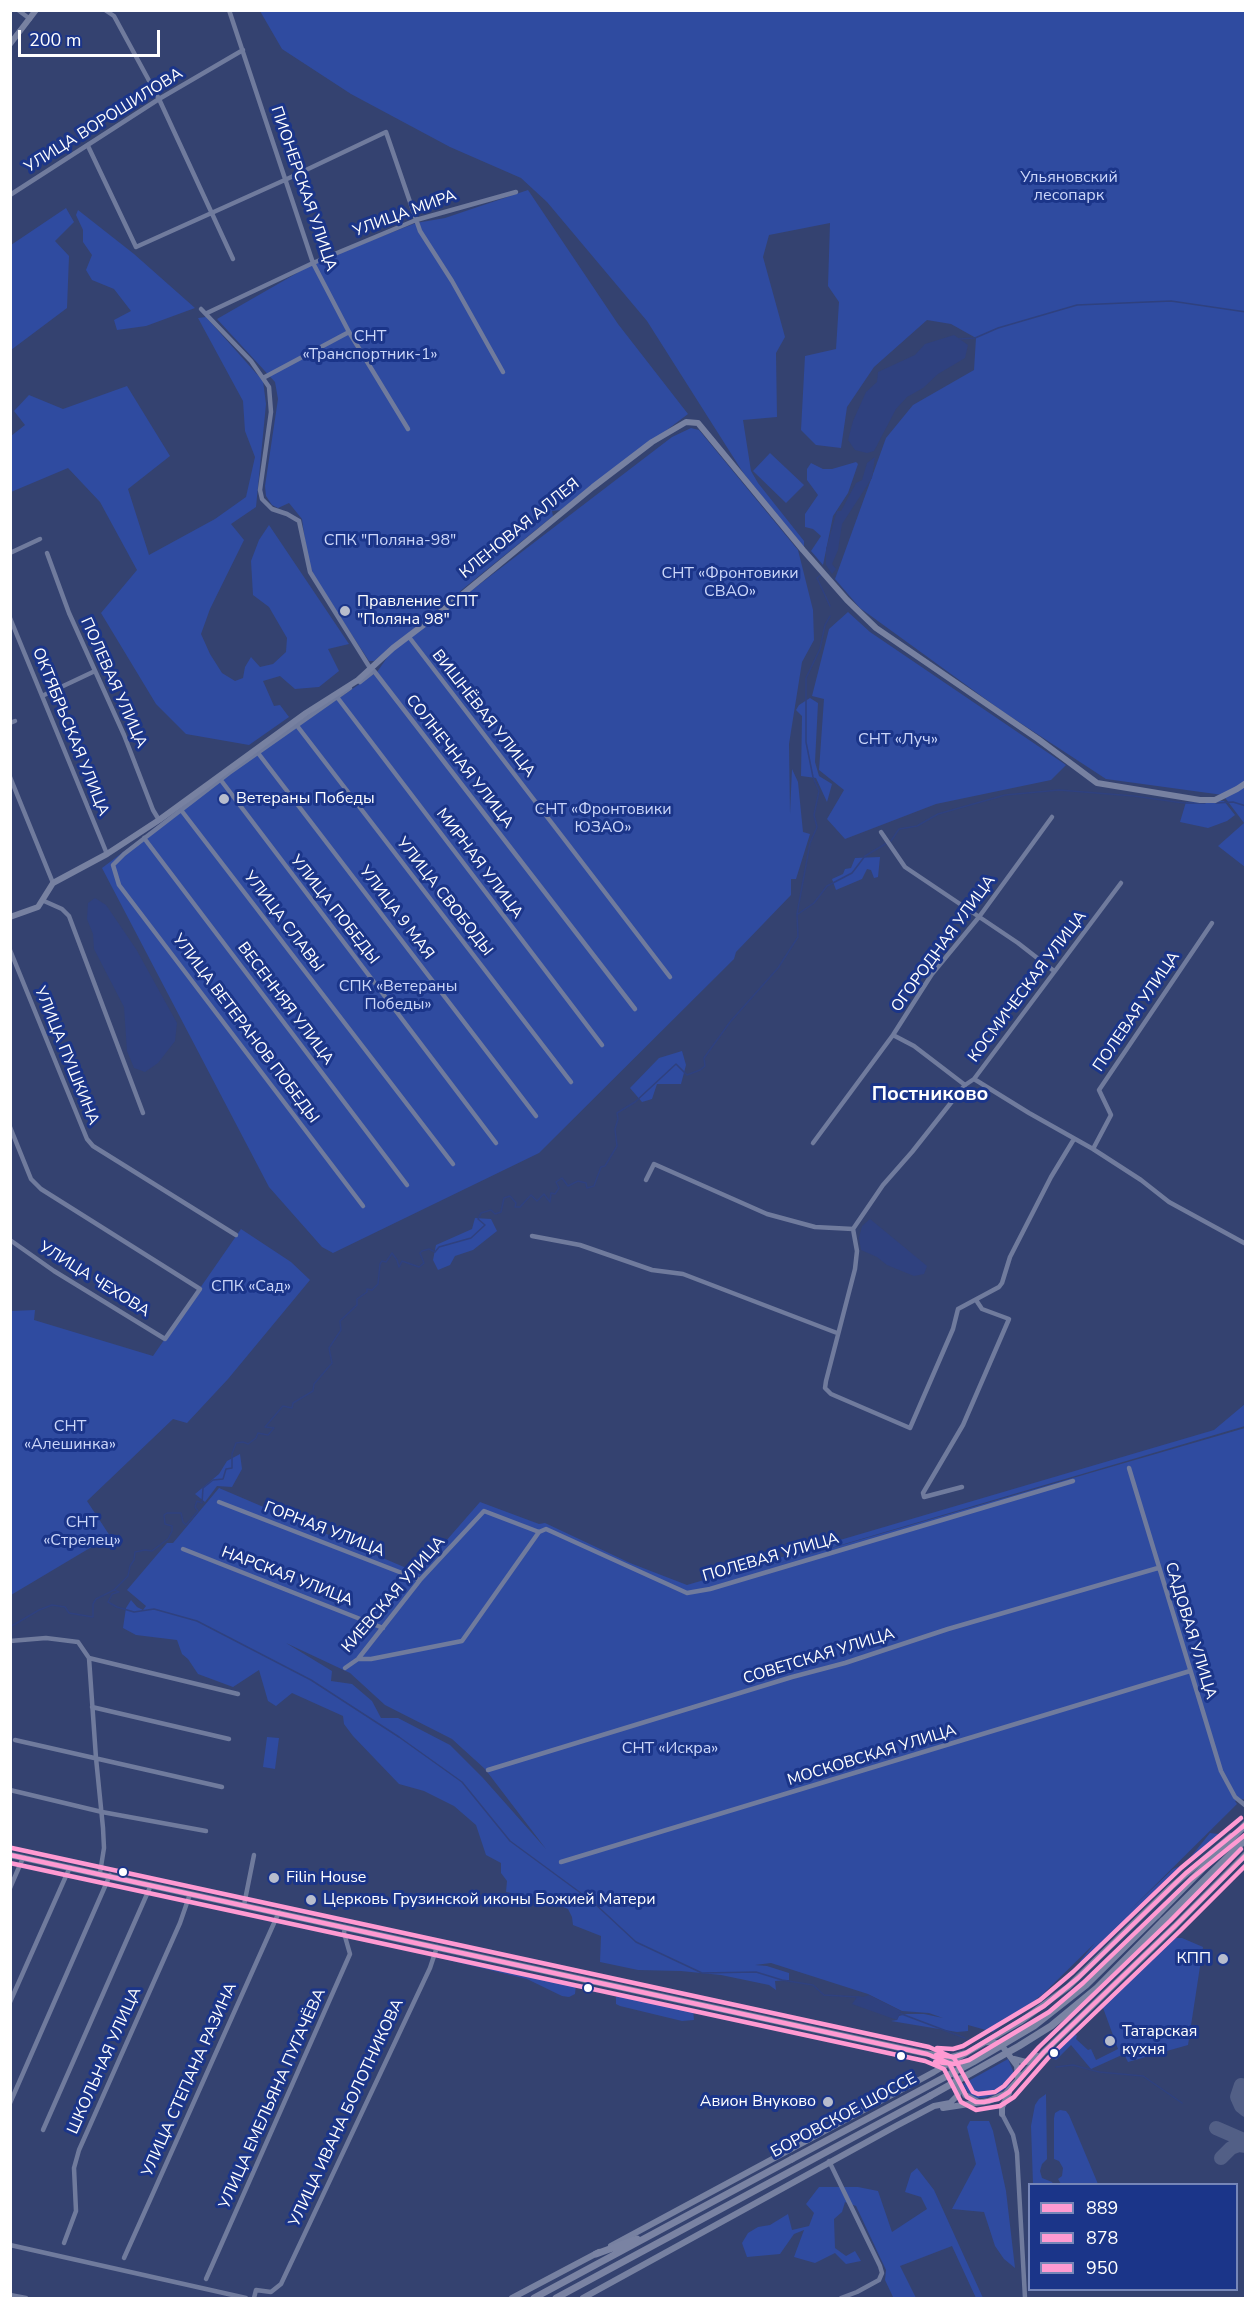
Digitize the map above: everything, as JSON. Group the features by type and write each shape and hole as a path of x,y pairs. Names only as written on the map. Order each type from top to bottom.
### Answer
{"main road":[{"name":"БОРОВСКОЕ ШОССЕ","path":"534,2298 973,2062 1034,2026 1086,1985 1245,1824"},
{"name":"БОРОВСКОЕ ШОССЕ","path":"556,2298 975,2072 1044,2031 1097,1988 1245,1839"},
{"path":"596,2254 658,2230"}],"street":[{"path":"18,10 30,19"},
{"path":"10,44 36,10"},
{"path":"105,10 114,16 159,99 232,259"},
{"name":"ПИОНЕРСКАЯ УЛИЦА","path":"229,10 313,263 349,332 408,429"},
{"name":"УЛИЦА ВОРОШИЛОВА","path":"10,195 159,99 243,50"},
{"path":"88,146 136,247 386,132 420,231 452,281 503,372"},
{"name":"УЛИЦА МИРА","path":"207,313 313,263 416,220 516,192"},
{"path":"201,309 263,378 349,332"},
{"name":"СОЛНЕЧНАЯ УЛИЦА","path":"263,378 269,387 271,412 260,490 262,499 272,509 288,514 299,521 310,572 372,670 635,1009"},
{"name":"КЛЕНОВАЯ АЛЛЕЯ","path":"53,883 107,854 159,820 220,779 306,713 372,670 409,637 624,463 670,430 686,422 698,423 802,550 876,628 1038,739 1097,783 1200,800 1215,800 1245,783"},
{"path":"10,553 40,539"},
{"name":"ПОЛЕВАЯ УЛИЦА","path":"47,553 69,613 159,820"},
{"name":"ОКТЯБРЬСКАЯ УЛИЦА","path":"10,618 107,854"},
{"name":"ВИШНЁВАЯ УЛИЦА","path":"409,637 670,977"},
{"path":"144,838 220,779 298,727 372,670"},
{"path":"42,696 96,671"},
{"name":"МИРНАЯ УЛИЦА","path":"337,697 602,1045"},
{"name":"УЛИЦА СВОБОДЫ","path":"298,727 571,1082"},
{"name":"УЛИЦА 9 МАЯ","path":"258,753 536,1116"},
{"path":"10,777 53,883 44,901 38,907 10,917"},
{"name":"УЛИЦА ПОБЕДЫ","path":"220,779 496,1143"},
{"name":"УЛИЦА СЛАВЫ","path":"182,810 453,1164"},
{"name":"ОГОРОДНАЯ УЛИЦА","path":"813,1143 893,1035 932,974 979,917 1052,816"},
{"path":"881,832 905,867 1054,971"},
{"name":"УЛИЦА ВЕТЕРАНОВ ПОБЕДЫ","path":"144,838 113,865 119,885 363,1206"},
{"name":"ВЕСЕННЯЯ УЛИЦА","path":"144,838 408,1185"},
{"name":"КОСМИЧЕСКАЯ УЛИЦА","path":"853,1229 883,1185 965,1085 974,1079 1121,883"},
{"path":"44,901 62,909 69,916 143,1113"},
{"name":"ПОЛЕВАЯ УЛИЦА","path":"1093,1149 1111,1115 1099,1090 1212,923"},
{"name":"УЛИЦА ПУШКИНА","path":"10,950 87,1139 93,1146 236,1235"},
{"path":"893,1035 914,1046 965,1085"},
{"path":"974,1079 1093,1149 1141,1180 1169,1202 1245,1244"},
{"name":"УЛИЦА ЧЕХОВА","path":"10,1127 31,1179 40,1189 201,1289 165,1339 54,1271 10,1240"},
{"path":"646,1180 654,1164 767,1214 815,1227 853,1229 857,1251 855,1269 837,1333 825,1388 831,1394 910,1428 952,1329 958,1309 999,1287 1002,1283 1010,1257 1051,1177 1074,1139"},
{"path":"532,1236 580,1245 651,1270 683,1274 837,1333"},
{"path":"962,1487 924,1497 923,1493 963,1425 1009,1319 982,1309 976,1300"},
{"name":"САДОВАЯ УЛИЦА","path":"1129,1468 1221,1772 1235,1797 1245,1806"},
{"name":"ПОЛЕВАЯ УЛИЦА","path":"484,1511 539,1532 546,1529 687,1593 710,1589 1073,1481"},
{"name":"ГОРНАЯ УЛИЦА","path":"219,1502 420,1580"},
{"name":"КИЕВСКАЯ УЛИЦА","path":"345,1668 358,1659 420,1580 484,1511"},
{"path":"358,1659 371,1659 462,1641 539,1532"},
{"name":"НАРСКАЯ УЛИЦА","path":"183,1549 383,1628"},
{"name":"СОВЕТСКАЯ УЛИЦА","path":"488,1770 792,1677 845,1663 948,1629 1158,1568"},
{"path":"10,1641 46,1638 78,1642 89,1658 104,1848 99,1873"},
{"path":"89,1658 238,1694"},
{"name":"МОСКОВСКАЯ УЛИЦА","path":"561,1862 1190,1671"},
{"path":"92,1707 229,1739"},
{"path":"15,1740 222,1787"},
{"path":"10,1790 102,1812 206,1831"},
{"path":"512,2298 934,2072 1020,2022 1068,1987 1171,1887 1219,1845 1239,1831"},
{"path":"928,2110 998,2099 1010,2090 1043,2053 1175,1926 1245,1854"},
{"path":"10,1855 927,2054 954,2057 966,2053"},
{"path":"244,1905 254,1855"},
{"path":"10,1888 23,1858"},
{"path":"10,2002 70,1867"},
{"path":"10,2103 110,1875"},
{"path":"43,2130 151,1885"},
{"name":"ШКОЛЬНАЯ УЛИЦА","path":"64,2243 76,2211 74,2168 79,2150 180,1923 190,1894"},
{"name":"УЛИЦА СТЕПАНА РАЗИНА","path":"124,2258 279,1912"},
{"name":"УЛИЦА ЕМЕЛЬЯНА ПУГАЧЁВА","path":"206,2279 350,1954 344,1934 345,1927"},
{"name":"УЛИЦА ИВАНА БОЛОТНИКОВА","path":"254,2298 256,2290 267,2292 277,2288 437,1947"},
{"path":"986,2042 1000,2044 1014,2059 1018,2081"},
{"path":"1014,2059 1026,2062 1043,2053"},
{"path":"927,2054 949,2063 958,2083 969,2099 993,2105 1002,2114 1013,2135 1017,2153 1025,2298"},
{"path":"927,2054 936,2060 934,2072"},
{"path":"954,2074 956,2059"},
{"path":"583,2298 662,2257 830,2161 928,2110 950,2103 956,2099 959,2091 958,2083"},
{"path":"1002,2114 1002,2107 1010,2090"},
{"path":"830,2161 882,2273 879,2280 840,2298"},
{"path":"10,2245 246,2298"},
{"path":"10,2295 26,2298"}],"green space":[{"name":"Ульяновский лесопарк","path":"260,11 1245,11 1245,867 1218,846 1244,823 1223,795 1106,779 1002,711 860,608 835,579 886,438 913,405 974,370 976,338 951,324 927,320 874,367 847,407 841,448 816,445 801,430 805,356 836,349 839,302 828,286 830,223 769,235 763,257 785,337 776,353 777,417 743,420 751,471 804,541 804,547 744,474 647,321 547,202 521,178 450,147 351,94 282,49"},
{"path":"528,190 618,324 688,414 561,510 552,511 553,516 374,661 369,661 314,577 307,555 302,519 289,503 278,508 272,505 266,496 265,486 278,399 275,382 217,319 311,265 337,254 416,223 445,218"},
{"path":"66,208 74,222 55,241 69,256 67,308 11,350 11,245"},
{"path":"78,210 134,254 195,308 146,326 117,330 114,320 131,311 114,289 92,280 86,270 92,255 83,242 83,230 76,215"},
{"path":"206,317 263,381 266,404 256,507 231,524 244,540 210,609 201,634 222,673 235,681 243,678 245,667 251,657 260,667 273,664 286,652 287,638 269,607 253,595 251,561 259,540 269,525 349,644 328,649 339,671 319,687 295,689 280,676 263,681 274,706 280,705 289,717 249,745 186,734 156,704 101,613 137,570 100,502 68,468 11,492 11,436 25,425 14,411 29,395 63,409 127,386 170,456 128,489 149,555 215,519 246,497 255,457 245,431 243,401 198,318"},
{"path":"691,428 699,430 798,550 813,610 814,640 802,662 789,744 790,814 792,769 798,782 803,832 810,834 796,879 791,879 791,895 736,952 734,959 539,1153 333,1253 322,1247 269,1187 102,868 207,789 377,672 391,652 672,437"},
{"path":"770,453 804,485 786,503 753,471"},
{"path":"856,462 858,464 848,493 833,516 823,565 811,551 821,536 813,529 805,527 805,514 818,495 807,480 807,469 811,463 823,469 832,469"},
{"name":"СНТ «Луч»","path":"848,612 870,632 1066,765 1051,780 936,804 845,839 827,819 844,790 819,770 824,699 812,696 829,629"},
{"path":"810,698 818,703 815,762 819,776 832,784 827,802 816,778 801,776 802,716 796,710 799,705"},
{"path":"1224,801 1235,815 1227,821 1208,828 1180,822 1186,802"},
{"path":"880,857 878,877 874,878 871,870 867,869 862,879 836,890 832,879 843,874 845,869 851,868 855,858"},
{"path":"682,1051 686,1065 681,1084 657,1084 652,1099 642,1102 630,1088 659,1058"},
{"path":"475,1218 491,1219 497,1231 473,1250 455,1256 450,1265 438,1270 433,1260 436,1245 472,1229"},
{"path":"241,1229 291,1262 310,1280 228,1379 187,1423 173,1419 87,1501 110,1536 11,1595 10,1311 35,1310 34,1320 153,1356"},
{"name":"СНТ «Искра»","path":"1245,1404 1245,1426 739,1575 1245,1428 1245,1799 1235,1801 1237,1804 1129,1911 1173,1869 1185,1864 1210,1833 1218,1834 1217,1838 1163,1886 1094,1955 1081,1965 1080,1961 1095,1943 1043,1994 993,2032 968,2025 968,2031 957,2032 891,2021 907,2014 924,2014 943,2018 929,2013 902,2011 868,1994 771,1963 755,1965 789,1973 789,1980 775,1981 776,1990 769,1985 721,1975 638,1970 600,1962 601,1936 573,1925 568,1909 541,1898 506,1892 507,1881 501,1873 501,1863 486,1855 476,1825 454,1806 424,1791 399,1784 353,1736 344,1724 343,1716 292,1693 276,1706 268,1701 259,1670 233,1687 198,1674 182,1654 177,1640 136,1635 123,1628 126,1608 131,1600 143,1610 146,1606 127,1590 167,1543 173,1543 219,1488 418,1573 480,1502 539,1524 545,1523 630,1563 687,1585 1214,1430","holes":["286,1643 350,1673 385,1705 452,1739 485,1769 546,1849 483,1778 450,1745 398,1718 381,1718 372,1701 352,1684 331,1681 332,1671"]},
{"path":"240,1454 242,1469 232,1487 217,1486 205,1502 195,1494 219,1474 227,1461"},
{"path":"267,1737 279,1738 275,1769 263,1767"},
{"path":"1182,1938 1203,1947 1188,2045 1128,2062 1124,2054 1091,2069 1071,2045 1056,2060 1050,2057 1073,2032 1077,2036 1076,2039 1088,2050 1091,2049 1096,2060 1118,2049 1102,2005 1168,1941"},
{"path":"442,1954 576,1984 575,1994 569,1997 562,1996 527,1979 440,1958"},
{"path":"621,1993 693,2010 694,2020 682,2021 620,2006 616,2004 616,1997"},
{"path":"1008,2059 1014,2073 1008,2087 984,2098 976,2098 969,2094 963,2084"},
{"path":"1046,2094 1047,2159 1040,2171 1042,2178 1052,2183 1033,2183 1031,2126 1035,2105"},
{"path":"1060,2110 1066,2111 1069,2115 1098,2183 1060,2183 1058,2179 1062,2176 1063,2168 1059,2161 1054,2159 1055,2113"},
{"path":"970,2121 989,2121 993,2131 1006,2191 1015,2268 1004,2259 995,2246 984,2212 952,2209 976,2164 967,2127"},
{"path":"917,2168 934,2190 983,2298 976,2298 952,2246 900,2266 916,2298 893,2297 885,2280 886,2270 856,2206 845,2202 842,2212 834,2219 835,2248 846,2256 855,2251 861,2261 846,2264 835,2253 815,2263 794,2257 804,2230 794,2234 780,2254 747,2257 742,2243 748,2233 758,2227 770,2225 788,2214 792,2230 809,2226 814,2213 806,2204 819,2187 858,2187 878,2191 892,2232 927,2209 921,2197 905,2192 911,2173"}],"shaded area":[{"path":"954,335 968,345 965,358 907,397 896,409 874,451 867,453 855,450 848,440 853,421 866,392 877,382 878,372 915,355 925,344"},
{"path":"875,457 872,478 842,524 838,550 832,564 836,569 832,574 826,565 826,549 837,511 841,511 856,483 862,480 867,463"},
{"path":"95,898 106,905 136,949 177,1023 175,1041 158,1063 145,1072 134,1068 127,1051 124,1007 94,949 93,934 87,919 88,903"},
{"path":"870,1219 927,1266 924,1274 914,1276 887,1265 877,1257 861,1250 859,1238 862,1226"},
{"path":"869,1995 901,2011 897,2020 852,2004 858,1996"}],"waterway":[{"path":"959,339 975,338 998,328 1077,305 1171,301 1246,312"},
{"path":"821,575 817,578 830,606"},
{"path":"10,1627 52,1605 65,1607 69,1613 93,1617 93,1604 96,1599 114,1590 128,1576 135,1552 152,1551 168,1539 172,1526 165,1524 164,1515 181,1513 186,1525 198,1511 195,1507 197,1501 202,1503 203,1488 213,1480 223,1479 226,1469 232,1468 232,1454 236,1443 248,1444 256,1438 258,1433 268,1435 274,1428 265,1427 283,1406 292,1408 293,1403 313,1391 314,1384 332,1363 329,1348 341,1330 340,1321 357,1305 357,1299 367,1292 367,1289 372,1290 378,1284 382,1261 386,1262 392,1253 399,1267 402,1261 419,1267 424,1263 420,1253 422,1251 429,1249 435,1252 439,1247 471,1238 485,1225 478,1219 481,1213 491,1210 495,1214 501,1212 504,1198 510,1196 516,1203 515,1207 520,1207 531,1195 537,1201 544,1194 550,1202 551,1193 555,1194 559,1188 556,1182 562,1178 568,1186 578,1181 586,1183 587,1188 594,1186 601,1167 605,1166 617,1146 615,1129 617,1113 635,1102 676,1064 687,1075 705,1066 704,1058 730,1022 778,968 798,937 797,914 810,843 817,827 814,815 819,791 813,777 806,742 806,678 820,649 825,625 830,616"},
{"path":"891,841 899,829 917,826 938,814 1005,795 1059,790 1184,803 1205,803"},
{"path":"1216,803 1233,802 1246,806"},
{"path":"798,914 814,903 827,886 852,873 865,856 887,843"},
{"path":"114,1590 119,1592 112,1594 108,1602 117,1607 134,1612 154,1609 197,1621 311,1680 399,1737 462,1782 510,1841 593,1902 636,1942 702,1973 756,1972 782,1980 813,1985 824,1995 858,1997"},
{"path":"899,2013 965,2038"},
{"path":"1056,2067 1073,2065 1099,2072 1143,2076 1182,2103"}],"taxiway":[{"path":"1241,2085 1237,2097 1241,2106 1246,2110"},
{"path":"1216,2128 1246,2141"},
{"path":"1221,2158 1231,2148 1239,2145 1246,2146"}],"transit line":[{"name":"950","path":"937,2048 953,2049 963,2046 1040,2000 1073,1972 1181,1868 1241,1818"},
{"name":"889","path":"936,2055 954,2057 966,2053 1044,2006 1078,1978 1186,1873 1246,1824"},
{"name":"878","path":"935,2062 955,2064 969,2060 1049,2012 1083,1983 1191,1879 1246,1834"},
{"name":"950","path":"12,1848 929,2047 954,2058 973,2092 978,2094 995,2092 1004,2086 1039,2047 1241,1849"},
{"name":"889","path":"10,1855 927,2054 949,2063 967,2097 976,2102 998,2099 1009,2092 1044,2052 1246,1855"},
{"name":"878","path":"10,1863 925,2061 944,2069 961,2102 976,2110 1000,2106 1014,2097 1049,2057 1246,1865"}],"place":[{"name":"Правление СПТ \"Поляна 98\"","path":"345,611"},
{"name":"Ветераны Победы","path":"224,799"},
{"name":"Filin House","path":"274,1878"},
{"name":"Церковь Грузинской иконы Божией Матери","path":"311,1900"},
{"name":"КПП","path":"1223,1959"},
{"name":"Татарская кухня","path":"1110,2041"},
{"name":"Авион Внуково","path":"828,2102"}],"district":[{"name":"Постниково","path":"930,1095"}],"park label":[{"name":"СНТ «Транспортник-1»","path":"370,346"},
{"name":"СПК \"Поляна-98\"","path":"390,541"},
{"name":"СНТ «Фронтовики СВАО»","path":"730,583"},
{"name":"СНТ «Фронтовики ЮЗАО»","path":"603,819"},
{"name":"СПК «Ветераны Победы»","path":"398,996"},
{"name":"СПК «Сад»","path":"251,1287"},
{"name":"СНТ «Алешинка»","path":"70,1436"},
{"name":"СНТ «Стрелец»","path":"82,1532"}]}
